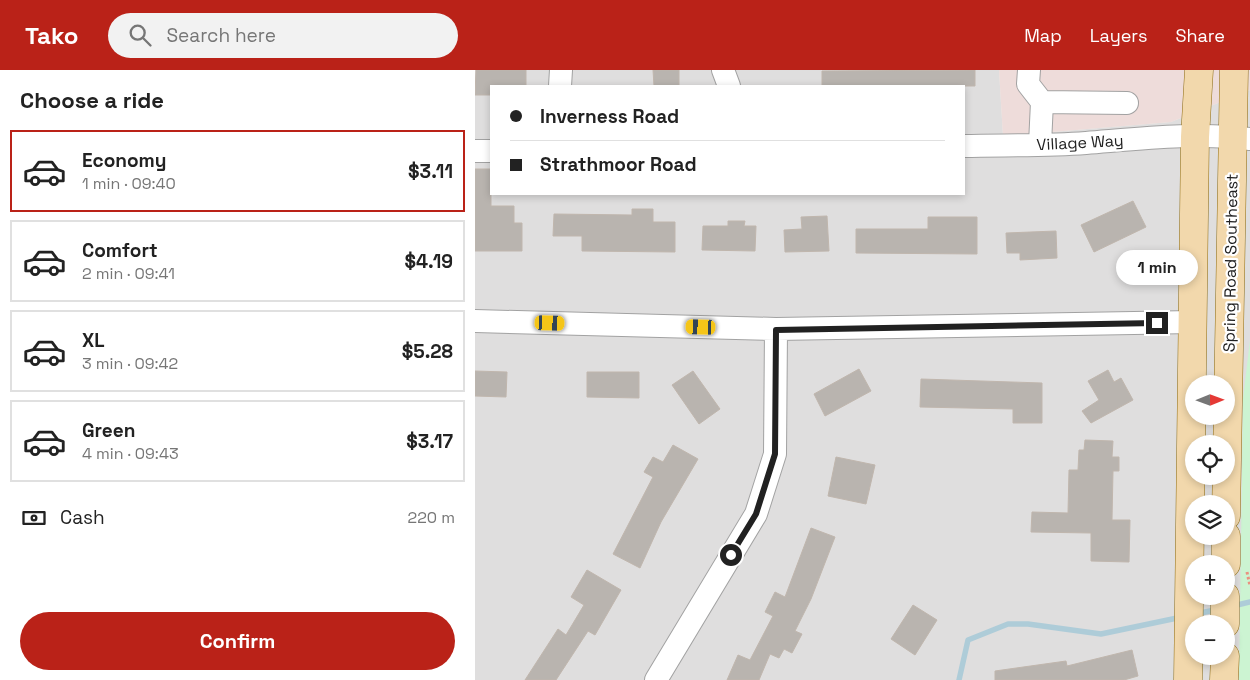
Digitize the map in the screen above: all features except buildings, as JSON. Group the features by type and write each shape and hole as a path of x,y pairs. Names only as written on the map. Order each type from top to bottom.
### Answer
{"main road":[{"path":"1188,680 1195,138 1199,70"},
{"name":"Spring Road Southeast","path":"1227,495 1242,138 1234,70"},
{"path":"1224,680 1225,665"}],"street":[{"path":"560,85 561,70"},
{"path":"723,70 729,85"},
{"path":"1029,70 1029,84 1042,102 1040,144"},
{"path":"1042,102 1127,103"},
{"name":"Village Way","path":"965,146 1085,143 1123,139 1242,138"},
{"path":"475,151 490,151"},
{"path":"475,321 776,330 1193,322"},
{"path":"656,680 756,514 775,454 776,330"}],"shaded area":[{"path":"475,70 999,70 1003,136 1171,122 1250,90 1250,680 475,680"},
{"path":"999,70 1250,70 1250,90 1171,122 1003,136"}],"green space":[{"path":"1250,340 1250,680 1239,680 1243,399"}],"waterway":[{"path":"1233,606 1250,602"},
{"path":"1196,614 1219,609"},
{"path":"959,680 968,640 1008,624 1028,624 1101,634 1182,617"}],"route":[{"path":"731,555 756,514 775,454 776,330 1157,323"}]}
